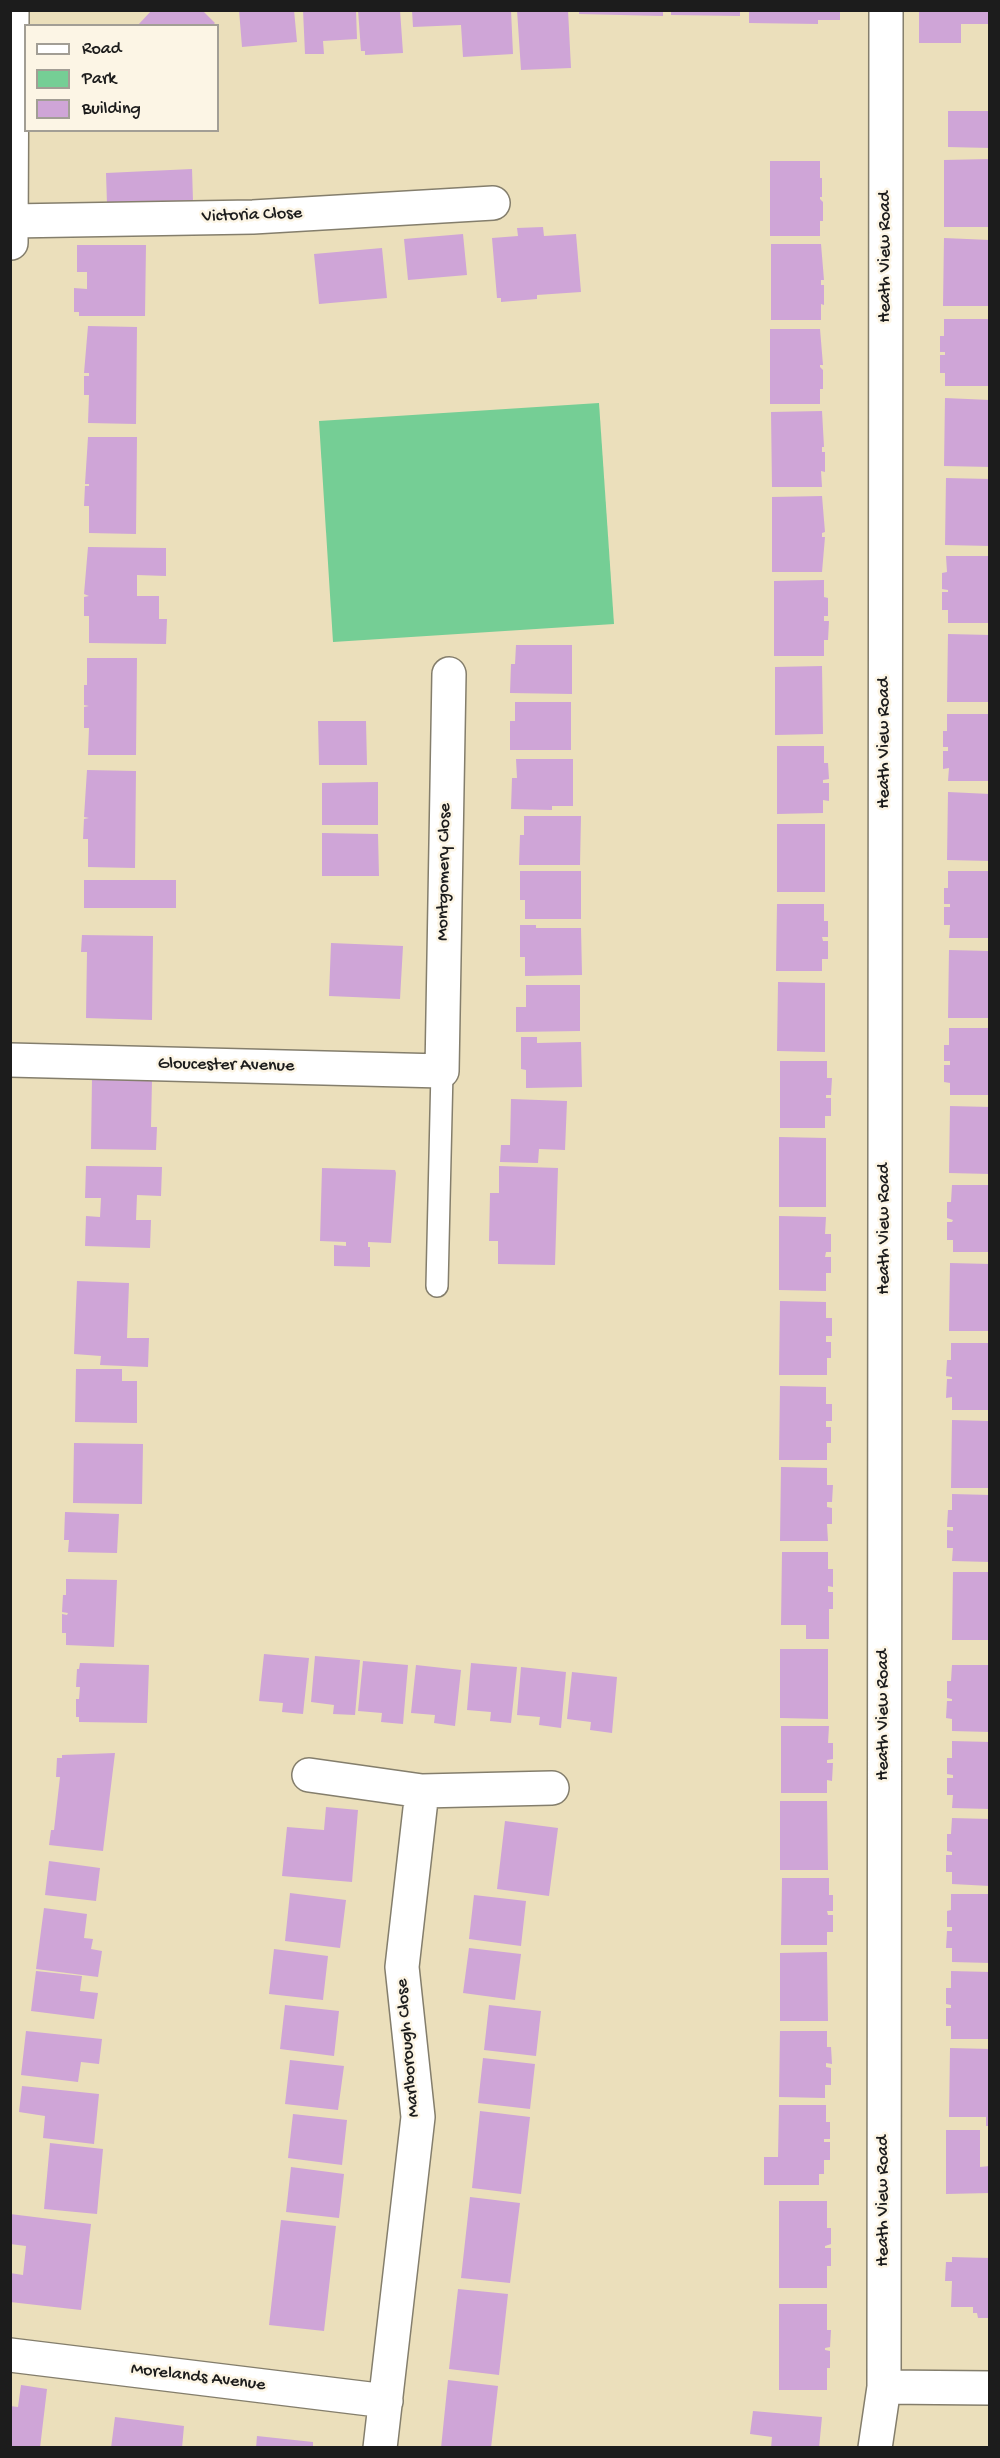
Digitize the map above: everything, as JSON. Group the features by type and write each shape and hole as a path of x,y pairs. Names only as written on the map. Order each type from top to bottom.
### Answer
{"street":[{"path":"10,243 12,10"},
{"name":"Heath View Road","path":"875,2448 884,2387 886,10"},
{"name":"Victoria Close","path":"11,221 253,217 494,203"},
{"name":"Montgomery Close","path":"442,1071 449,674"},
{"name":"Gloucester Avenue","path":"10,1060 442,1071"},
{"path":"309,1775 422,1791 552,1788"},
{"name":"Marlborough Close","path":"380,2448 418,2117 402,1967 422,1791"},
{"name":"Morelands Avenue","path":"10,2355 386,2401"},
{"path":"884,2387 990,2388"}],"lane":[{"path":"437,1286 442,1071"}],"green space":[{"path":"599,403 614,624 333,642 319,421"}],"building":[{"path":"152,10 202,10 215,23 214,24 139,24"},
{"path":"239,10 294,10 297,42 242,47"},
{"path":"303,10 356,10 357,39 323,41 324,54 305,54"},
{"path":"358,10 400,10 403,53 365,55 365,51 361,51"},
{"path":"412,10 511,10 513,54 463,57 461,25 413,27"},
{"path":"517,10 568,10 571,68 521,70"},
{"path":"579,10 663,10 663,16 579,14"},
{"path":"671,10 740,10 740,16 671,15"},
{"path":"749,10 840,10 840,20 818,20 818,24 749,23"},
{"path":"919,10 990,10 990,24 961,24 961,43 919,43"},
{"path":"948,111 990,111 990,148 948,147"},
{"path":"990,159 990,227 944,227 944,160"},
{"path":"770,161 820,161 822,197 820,199 823,202 823,221 820,221 820,236 770,236"},
{"path":"192,169 193,201 107,204 106,173"},
{"path":"543,227 544,236 576,234 581,292 537,295 537,299 501,302 501,298 497,298 492,238 518,236 517,228"},
{"path":"463,234 467,275 408,280 404,239"},
{"path":"944,238 990,240 990,306 943,306"},
{"path":"771,244 821,244 824,280 821,280 821,285 824,285 824,305 821,304 821,320 771,320"},
{"path":"77,245 146,245 145,316 79,316 79,312 74,312 74,288 87,289 87,272 77,272"},
{"path":"382,248 387,298 319,304 314,254"},
{"path":"944,319 990,319 990,386 945,386 945,373 940,373 940,355 945,355 945,352 940,352 940,336 944,336"},
{"path":"88,326 137,327 136,424 88,423 89,395 84,395 84,376 89,376 89,373 84,373"},
{"path":"770,329 820,329 823,365 820,367 823,370 823,389 820,389 820,404 770,404"},
{"path":"945,398 990,400 990,467 944,466"},
{"path":"822,411 824,447 822,447 822,452 825,452 825,472 821,471 822,487 772,487 771,412"},
{"path":"88,437 137,437 136,534 89,533 89,506 84,506 85,486 89,486 85,484"},
{"path":"946,478 990,479 990,546 945,545"},
{"path":"822,496 825,532 822,533 822,537 825,537 822,572 772,572 772,497"},
{"path":"88,547 166,548 166,576 137,575 137,596 159,596 159,619 167,619 166,644 89,643 89,616 84,616 84,597 89,596 84,594"},
{"path":"946,556 990,556 990,623 948,623 948,610 942,610 942,592 948,592 942,589 942,573 947,572"},
{"path":"824,580 824,597 828,598 828,616 824,616 824,621 829,621 828,640 824,640 824,656 774,656 774,581"},
{"path":"948,634 990,635 990,702 947,702"},
{"path":"516,645 572,645 572,694 510,693 511,664 515,664"},
{"path":"87,658 137,658 136,755 88,755 89,728 84,728 84,707 89,706 84,705"},
{"path":"822,666 823,734 775,735 775,667"},
{"path":"515,702 571,702 571,750 510,750 510,721 515,721"},
{"path":"947,714 990,714 990,781 948,781 949,768 943,769 943,751 948,751 948,747 943,747 943,731 947,731"},
{"path":"318,721 366,721 367,765 319,765"},
{"path":"777,746 824,746 824,763 828,763 829,779 823,780 823,783 829,783 829,801 823,800 823,813 777,814"},
{"path":"516,759 573,759 573,806 552,806 552,810 511,809 512,778 517,778"},
{"path":"87,770 136,771 135,868 88,867 88,839 83,839 84,819 89,818 84,817"},
{"path":"378,782 378,825 322,825 322,783"},
{"path":"948,792 990,794 990,861 947,860"},
{"path":"524,816 581,816 580,865 519,865 520,835 524,835"},
{"path":"777,824 825,824 825,892 777,892"},
{"path":"322,833 378,834 379,876 322,876"},
{"path":"520,871 581,871 581,919 525,919 525,900 520,900"},
{"path":"948,871 990,871 990,938 949,938 950,925 944,925 944,907 950,907 950,904 944,904 944,888 948,888"},
{"path":"84,880 176,880 176,908 84,908"},
{"path":"777,904 824,904 824,921 828,921 828,937 822,937 823,941 828,941 828,959 822,959 822,971 776,971"},
{"path":"520,925 536,925 536,928 581,928 582,975 525,976 525,957 520,957"},
{"path":"82,935 153,936 152,1020 86,1018 87,952 81,952"},
{"path":"331,943 403,946 400,999 329,996"},
{"path":"949,950 990,951 990,1018 948,1018"},
{"path":"778,982 825,983 825,1052 777,1051"},
{"path":"526,985 580,985 580,1031 516,1032 516,1007 526,1007"},
{"path":"949,1028 990,1028 990,1095 950,1095 950,1083 944,1082 944,1065 950,1065 950,1061 944,1061 944,1045 949,1045"},
{"path":"521,1037 537,1037 537,1043 581,1042 582,1087 526,1088 526,1070 521,1069"},
{"path":"780,1061 827,1061 827,1078 832,1078 831,1095 826,1095 826,1098 831,1098 831,1116 825,1116 825,1128 780,1128"},
{"path":"92,1078 152,1080 151,1127 157,1127 156,1150 91,1149"},
{"path":"511,1099 567,1101 565,1150 539,1149 538,1163 500,1162 501,1145 510,1145"},
{"path":"950,1106 990,1107 990,1174 949,1173"},
{"path":"779,1137 826,1138 826,1207 779,1207"},
{"path":"86,1166 162,1167 161,1196 137,1195 136,1220 151,1220 150,1248 85,1246 86,1216 100,1217 101,1198 85,1198"},
{"path":"499,1166 558,1168 555,1265 498,1264 498,1241 489,1241 490,1193 499,1193"},
{"path":"322,1168 395,1170 391,1243 368,1242 370,1267 334,1266 334,1245 346,1246 346,1242 320,1241"},
{"path":"952,1185 990,1185 990,1252 953,1252 953,1240 947,1240 947,1222 953,1220 947,1218 947,1202 951,1202"},
{"path":"779,1216 826,1217 825,1234 831,1234 831,1252 826,1252 825,1257 831,1257 831,1273 826,1273 826,1291 779,1290"},
{"path":"950,1263 990,1264 990,1331 949,1331"},
{"path":"77,1281 129,1283 127,1338 149,1338 148,1367 100,1365 101,1356 74,1354"},
{"path":"780,1301 826,1302 826,1318 832,1318 832,1336 826,1336 826,1342 831,1342 831,1358 827,1358 827,1375 779,1375"},
{"path":"951,1343 990,1343 990,1410 952,1410 952,1397 946,1398 947,1379 952,1379 946,1376 947,1360 951,1360"},
{"path":"76,1369 122,1369 122,1381 137,1381 137,1423 75,1422"},
{"path":"780,1386 826,1387 826,1404 832,1404 832,1421 826,1421 826,1427 831,1427 831,1443 827,1443 827,1460 779,1460"},
{"path":"952,1420 990,1421 990,1488 951,1488"},
{"path":"74,1443 143,1444 142,1504 73,1503"},
{"path":"781,1467 827,1468 827,1485 833,1485 832,1502 827,1502 827,1507 832,1508 832,1524 827,1524 828,1541 780,1541"},
{"path":"952,1494 990,1495 990,1562 952,1561 953,1548 947,1548 947,1530 953,1531 953,1527 947,1527 948,1510 952,1510"},
{"path":"65,1512 119,1514 117,1553 68,1552 69,1540 64,1540"},
{"path":"782,1552 828,1552 828,1569 833,1569 833,1587 828,1586 828,1592 833,1592 833,1609 829,1609 829,1639 806,1639 806,1625 781,1625"},
{"path":"953,1572 990,1572 990,1640 952,1640"},
{"path":"66,1579 117,1580 114,1647 66,1645 66,1633 62,1633 62,1614 67,1615 68,1613 62,1612 63,1595 66,1595"},
{"path":"780,1649 828,1649 828,1719 780,1718"},
{"path":"264,1654 309,1658 303,1714 282,1712 283,1703 259,1701"},
{"path":"315,1656 360,1660 355,1715 333,1714 334,1705 311,1702"},
{"path":"363,1661 408,1665 403,1724 381,1722 382,1713 358,1711"},
{"path":"80,1663 149,1665 147,1723 79,1722 79,1717 76,1717 76,1699 79,1699 80,1687 76,1687 77,1669"},
{"path":"471,1663 517,1667 511,1723 490,1721 491,1712 467,1710"},
{"path":"416,1665 461,1670 455,1726 434,1723 435,1715 411,1713"},
{"path":"952,1665 990,1665 990,1732 952,1731 952,1719 946,1718 947,1701 952,1701 947,1698 947,1681 951,1681"},
{"path":"521,1667 566,1672 561,1728 539,1725 540,1717 517,1715"},
{"path":"572,1672 617,1677 612,1733 590,1730 591,1722 567,1719"},
{"path":"781,1726 829,1726 828,1743 833,1743 833,1759 827,1760 827,1763 833,1763 832,1781 827,1780 827,1793 781,1793"},
{"path":"952,1741 990,1742 990,1809 952,1808 953,1795 947,1795 947,1778 953,1778 953,1775 947,1774 947,1758 952,1758"},
{"path":"115,1753 103,1851 49,1845 51,1830 54,1830 60,1777 56,1777 57,1758 62,1758 62,1755"},
{"path":"780,1801 827,1801 828,1870 780,1870"},
{"path":"326,1807 358,1810 352,1882 282,1876 287,1827 324,1830"},
{"path":"952,1818 990,1819 990,1886 952,1884 952,1872 946,1872 946,1855 952,1855 952,1852 947,1851 947,1834 951,1834"},
{"path":"505,1821 558,1828 549,1896 497,1889"},
{"path":"49,1861 100,1868 96,1901 45,1895"},
{"path":"782,1878 829,1878 829,1895 833,1895 833,1911 827,1911 828,1915 833,1915 833,1932 827,1932 827,1945 781,1945"},
{"path":"290,1893 346,1900 340,1948 285,1941"},
{"path":"951,1894 990,1894 990,1963 952,1962 952,1948 946,1948 947,1931 952,1931 952,1927 947,1927 947,1911 951,1910"},
{"path":"474,1895 526,1901 521,1946 469,1939"},
{"path":"44,1908 87,1914 84,1938 93,1939 91,1949 102,1951 98,1977 36,1969"},
{"path":"469,1948 521,1954 515,2000 463,1993"},
{"path":"274,1949 328,1956 323,2000 269,1994"},
{"path":"827,1952 828,2021 780,2021 780,1953"},
{"path":"36,1971 82,1976 80,1991 98,1993 94,2019 31,2011"},
{"path":"951,1971 990,1972 990,2039 951,2039 951,2026 946,2026 946,2008 951,2008 951,2005 946,2004 946,1988 951,1988"},
{"path":"285,2005 339,2011 334,2056 280,2049"},
{"path":"489,2005 541,2011 536,2056 484,2050"},
{"path":"26,2031 102,2039 99,2064 81,2062 78,2082 21,2075"},
{"path":"780,2031 827,2031 827,2047 831,2047 832,2064 826,2063 826,2067 831,2068 831,2085 825,2085 825,2098 779,2097"},
{"path":"950,2048 990,2049 990,2126 986,2126 986,2117 949,2117"},
{"path":"483,2058 535,2064 530,2109 478,2103"},
{"path":"290,2060 344,2066 338,2110 285,2104"},
{"path":"22,2086 99,2094 94,2144 43,2138 45,2116 19,2112"},
{"path":"779,2105 826,2105 826,2122 830,2122 830,2139 824,2139 824,2142 830,2142 830,2160 824,2160 824,2174 819,2174 819,2185 764,2185 764,2157 778,2157"},
{"path":"480,2111 530,2117 521,2194 472,2188"},
{"path":"293,2114 347,2120 342,2165 288,2158"},
{"path":"946,2130 980,2130 980,2167 990,2166 990,2193 946,2194"},
{"path":"50,2143 103,2149 97,2214 44,2209"},
{"path":"291,2167 344,2174 339,2218 286,2212"},
{"path":"470,2197 520,2203 510,2283 461,2278"},
{"path":"779,2201 827,2201 827,2228 831,2228 831,2244 825,2248 831,2248 831,2266 827,2266 827,2288 779,2288"},
{"path":"10,2214 91,2224 81,2310 10,2302 10,2273 23,2275 26,2246 10,2244"},
{"path":"281,2220 336,2226 324,2331 269,2325"},
{"path":"952,2257 990,2258 990,2318 978,2318 977,2313 973,2313 973,2307 951,2307 952,2281 945,2281 946,2262 952,2262"},
{"path":"458,2289 508,2294 499,2375 449,2369"},
{"path":"779,2304 827,2304 827,2330 831,2330 830,2347 825,2348 830,2351 827,2390 779,2390"},
{"path":"448,2380 498,2386 491,2448 441,2448"},
{"path":"21,2385 47,2389 40,2448 10,2448 10,2406 18,2407"},
{"path":"753,2411 822,2417 819,2448 771,2448 772,2437 750,2434"},
{"path":"115,2417 184,2426 182,2448 111,2448"},
{"path":"257,2436 313,2442 313,2448 256,2448"}]}
